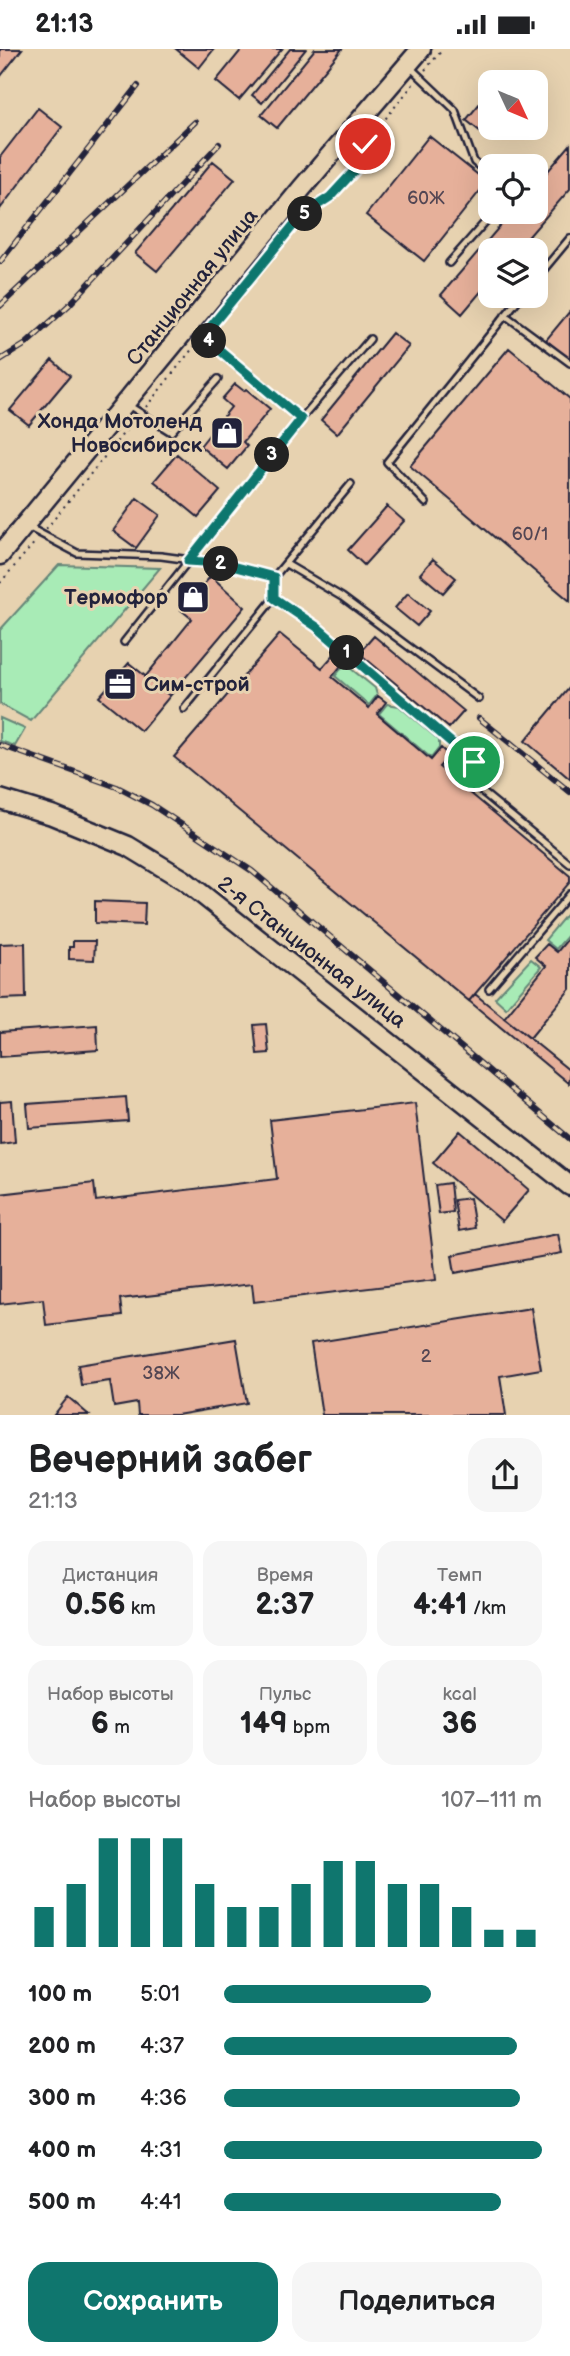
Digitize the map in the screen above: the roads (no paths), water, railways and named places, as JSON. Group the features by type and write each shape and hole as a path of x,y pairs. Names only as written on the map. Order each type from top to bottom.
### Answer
{"main road":[{"name":"Станционная улица","path":"0,555 133,408 414,71 421,49"},
{"name":"2-я Станционная улица","path":"0,799 52,814 128,846 184,880 570,1186"}],"lane":[{"path":"414,71 455,110 474,162 478,165"},
{"path":"449,263 483,224"},
{"path":"548,265 570,238"},
{"path":"426,503 387,462 511,308"},
{"path":"505,315 570,363"},
{"path":"196,330 301,419"},
{"path":"124,642 301,419 370,339"},
{"path":"133,408 171,432 218,379"},
{"path":"184,709 274,598 274,577 351,484"},
{"path":"25,525 77,553 161,556 220,563 274,577"},
{"path":"286,564 342,597 478,699"},
{"path":"274,598 317,627 474,762 475,786 570,864"},
{"path":"489,989 570,894"}],"railway":[{"path":"0,262 138,86"},
{"path":"0,306 195,122"},
{"path":"0,360 26,344 69,305 219,144"},
{"path":"479,718 570,792"},
{"path":"0,745 117,787 152,805 252,871 570,1139"}],"place":[{"name":"Хонда Мотоленд Новосибирск","path":"227,433"},
{"name":"Термофор","path":"193,597"},
{"name":"Сим-строй","path":"120,684"}]}
